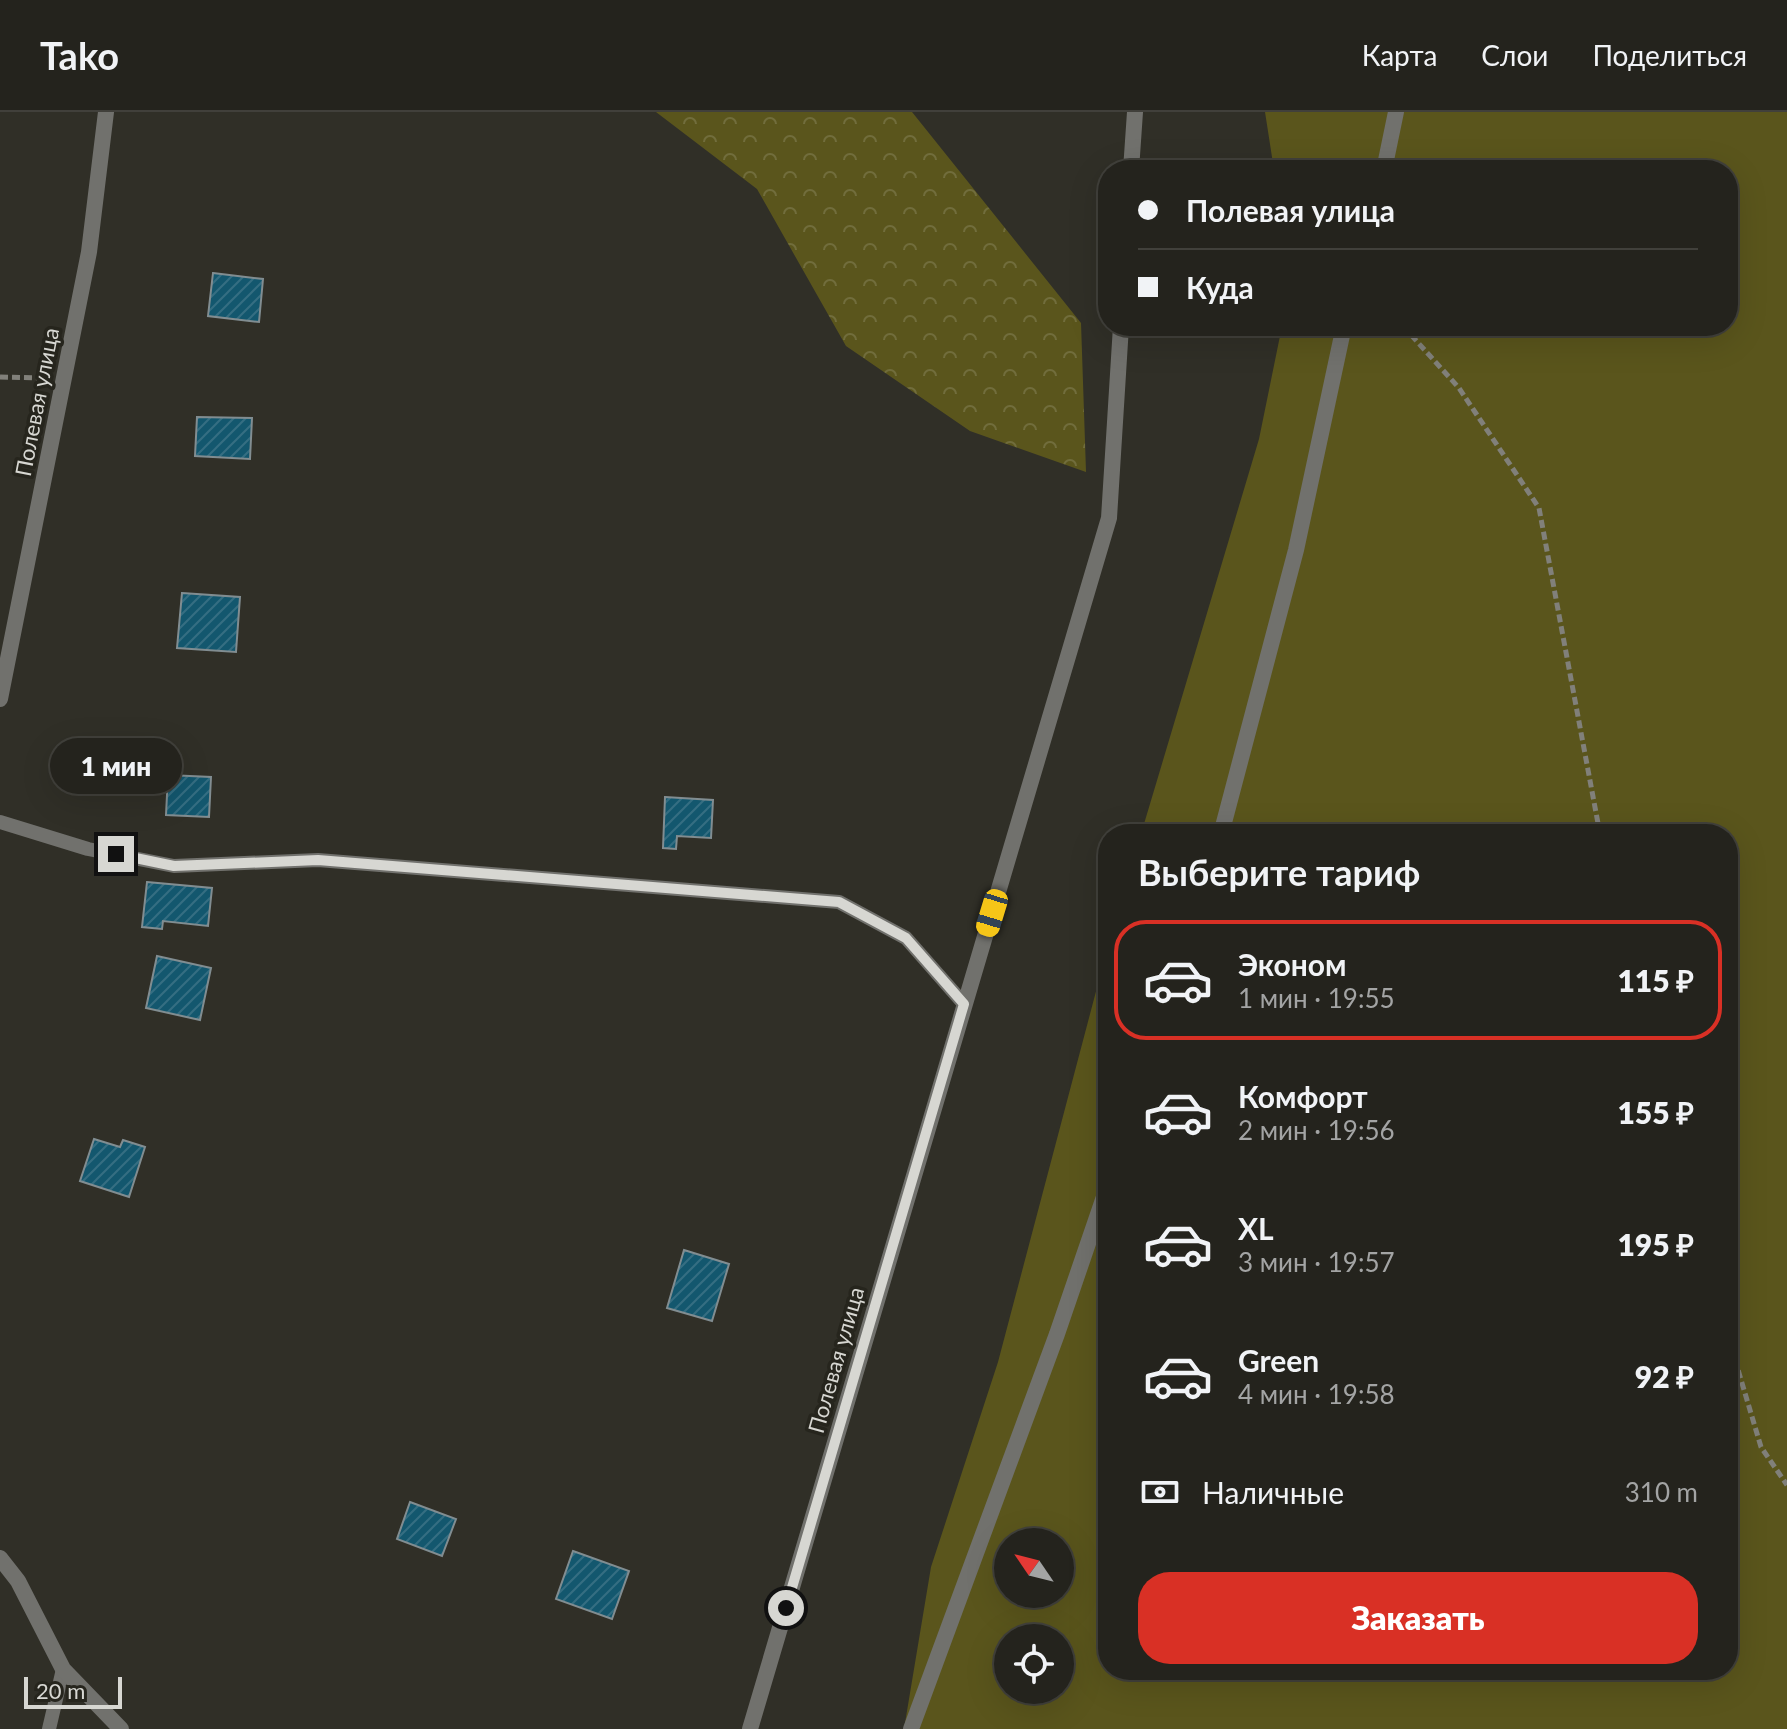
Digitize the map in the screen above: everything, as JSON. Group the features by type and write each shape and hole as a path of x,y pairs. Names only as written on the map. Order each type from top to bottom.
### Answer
{"street":[{"name":"Полевая улица","path":"0,699 89,252 106,112"},
{"path":"1132,160 1135,112"},
{"path":"1386,160 1396,112"},
{"name":"Полевая улица","path":"750,1729 1109,518 1120,336"},
{"path":"1224,824 1296,550 1342,336"},
{"path":"911,1729 1098,1214"},
{"path":"0,1558 18,1581 63,1669 121,1729"}],"lane":[{"path":"0,822 88,849 174,866 318,860 839,902 906,938 964,1004"},
{"path":"49,1729 63,1669"}],"path":[{"path":"1412,336 1459,388 1539,508 1598,824"},
{"path":"0,377 64,379"},
{"path":"1738,1370 1761,1447 1787,1485"}],"green space":[{"path":"656,112 912,112 1081,323 1086,472 970,431 846,346 757,189"},
{"path":"1265,112 1787,112 1787,1729 904,1729 931,1567 998,1362 1098,984 1098,1680 1738,1680 1738,824 1144,824 1259,439 1280,336 1738,336 1738,160 1272,160"}],"building":[{"path":"213,273 263,279 259,322 208,316"},
{"path":"197,417 252,418 250,459 195,456"},
{"path":"182,593 240,597 236,652 177,648"},
{"path":"168,775 211,777 209,817 166,815"},
{"path":"665,797 713,800 711,838 677,836 676,849 663,848"},
{"path":"147,882 212,888 208,926 163,921 162,929 142,927"},
{"path":"157,956 211,968 200,1020 146,1008"},
{"path":"94,1139 120,1147 123,1140 145,1147 129,1197 80,1181"},
{"path":"684,1250 729,1264 712,1321 667,1308"},
{"path":"410,1502 456,1519 442,1556 397,1539"},
{"path":"573,1551 629,1571 612,1619 556,1599"}],"route":[{"path":"116,854 174,866 318,860 839,902 906,938 964,1004 786,1608"}]}
